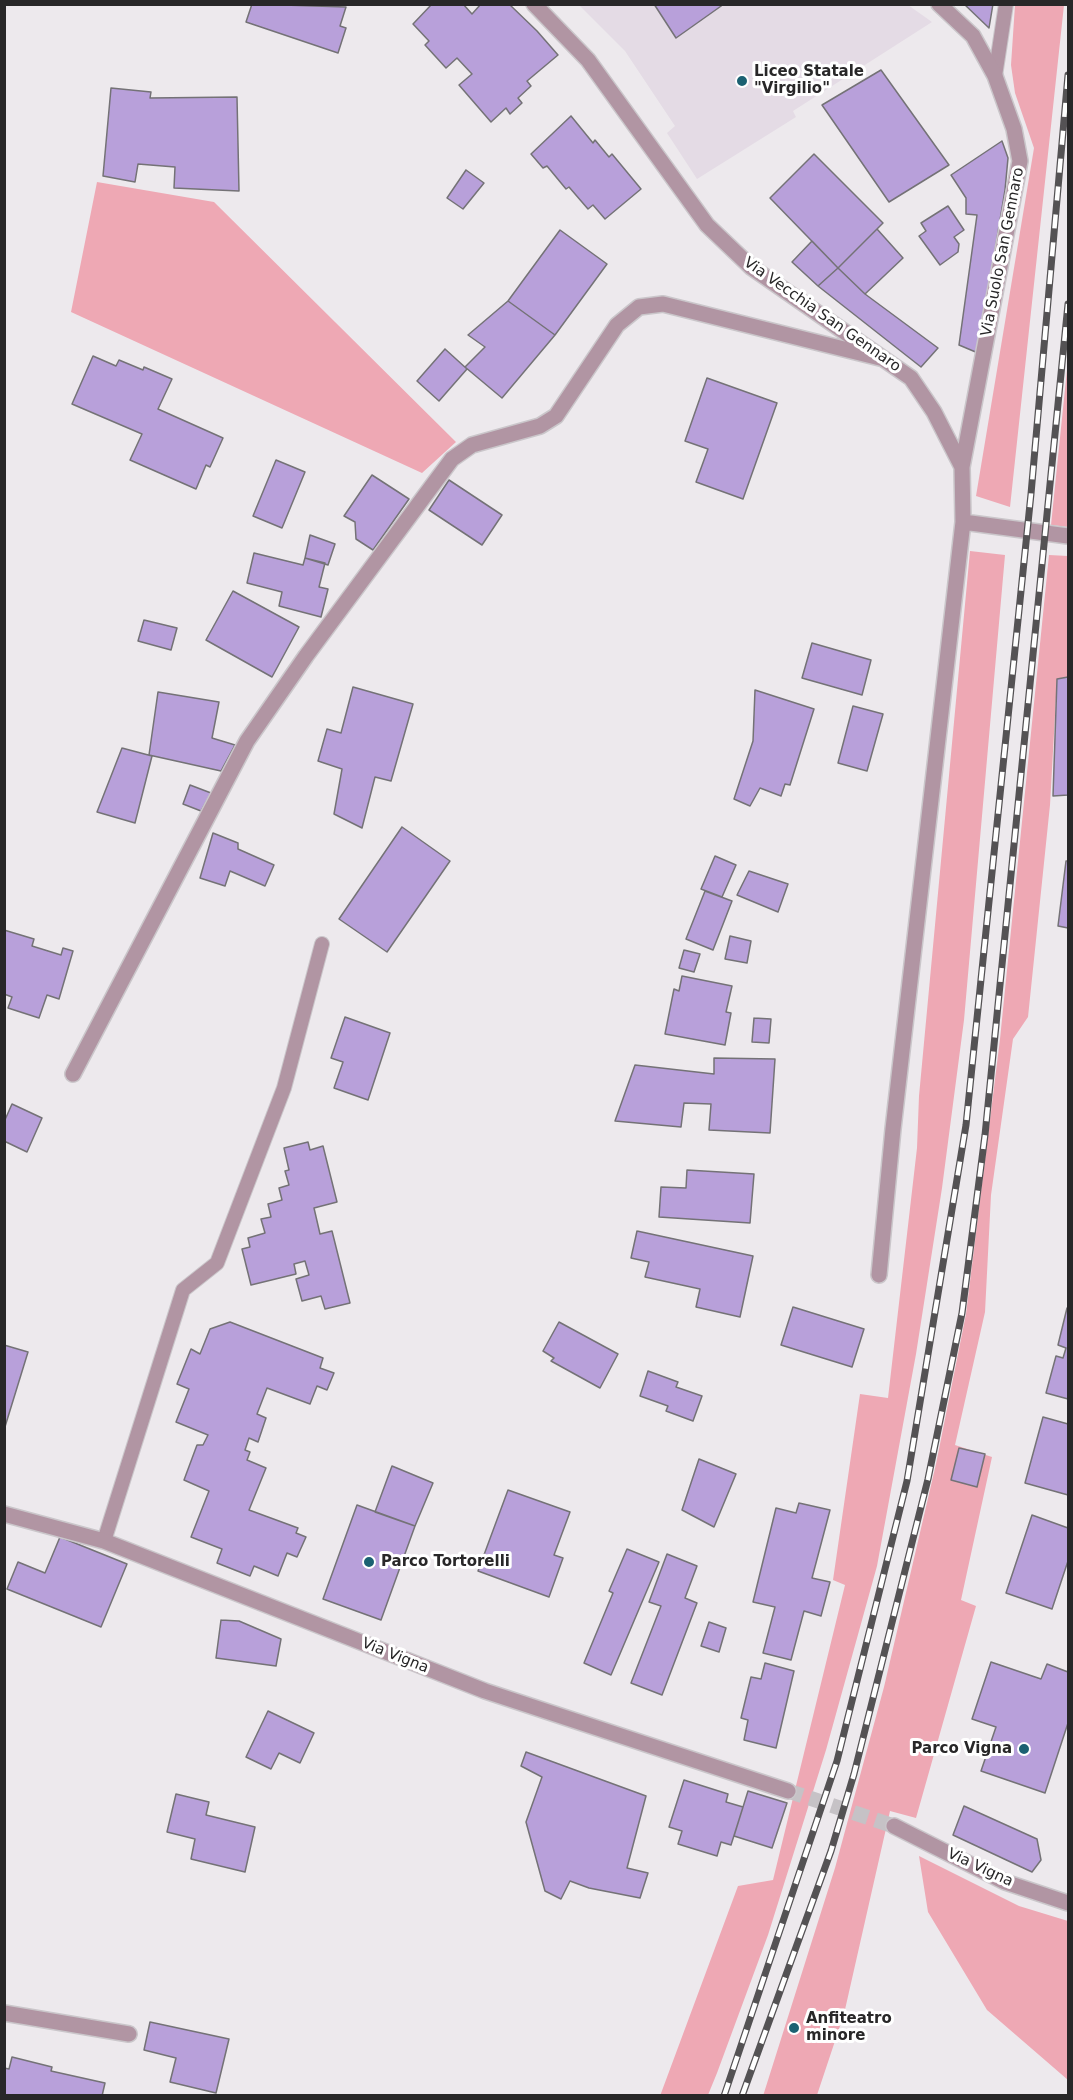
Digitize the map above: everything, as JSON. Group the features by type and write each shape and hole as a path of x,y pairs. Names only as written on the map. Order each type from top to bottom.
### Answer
{"street":[{"name":"Via Vecchia San Gennaro","path":"534,4 588,60 707,225 751,267 910,378 934,412 962,467"},
{"name":"Via Suolo San Gennaro","path":"879,1275 892,1129 963,522 962,467 1020,160 1014,129 996,76 974,36 939,4"},
{"path":"73,1074 247,741 306,656 452,459 472,445 540,426 556,416 617,325 639,307 663,304 884,359"},
{"path":"963,522 1068,536"},
{"name":"Via Vigna","path":"4,1514 104,1541 485,1691 788,1791"},
{"name":"Via Vigna","path":"894,1826 1005,1882 1068,1903"},
{"path":"4,2013 129,2034"}],"lane":[{"path":"996,76 1006,4"},
{"path":"104,1541 183,1290 217,1263 284,1088 322,944"}],"shaded area":[{"name":"Liceo Statale \"Virgilio\"","path":"579,5 908,5 932,22 793,111 796,117 697,179 667,133 675,126 625,51"},
{"path":"1015,5 1064,5 1010,507 976,496 1034,148 1015,93 1011,65"},
{"path":"97,182 214,202 456,442 422,473 71,312"},
{"path":"1068,360 1068,527 1051,525"},
{"path":"970,551 1005,555 964,1020 942,1188 916,1354 877,1566 826,1750 768,1935 708,2095 660,2096 738,1886 773,1880 845,1585 833,1580 860,1394 888,1398 917,1148 919,1096"},
{"path":"1049,555 1068,556 1068,677 1057,679 1050,805 1028,1017 1013,1039 991,1195 985,1312 955,1445 992,1457 961,1600 976,1606 916,1818 890,1811 844,2014 817,2095 763,2096 835,1868 884,1687 936,1464 966,1314 1000,1039"},
{"path":"919,1856 1019,1906 1068,1921 1068,2080 987,2010 928,1912"}],"building":[{"path":"252,4 346,7 340,26 346,28 338,53 246,22"},
{"path":"432,4 463,4 472,14 481,4 509,4 558,55 527,81 531,86 518,98 522,103 510,114 506,108 491,122 459,85 472,74 457,58 446,68 425,45 429,41 413,24"},
{"path":"654,4 724,4 676,38"},
{"path":"964,4 993,4 989,28"},
{"path":"881,70 949,165 889,202 822,105"},
{"path":"111,88 151,92 150,98 237,97 239,191 174,188 175,167 138,164 135,182 103,176"},
{"path":"571,116 593,143 595,140 609,157 612,154 641,189 605,219 593,205 588,209 569,187 566,189 547,166 543,168 531,154"},
{"path":"1002,141 1008,158 1005,190 978,353 959,345 977,215 966,214 966,198 951,175"},
{"path":"814,154 883,223 838,268 770,198"},
{"path":"466,170 484,183 463,209 447,198"},
{"path":"948,206 964,230 954,237 959,244 958,252 940,265 919,236 926,231 921,223"},
{"path":"877,229 903,258 865,294 838,268"},
{"path":"560,230 607,264 555,335 508,301"},
{"path":"812,241 838,268 818,286 792,262"},
{"path":"838,268 865,294 938,348 921,367 818,286"},
{"path":"508,301 555,335 502,398 465,367 485,347 468,335"},
{"path":"445,349 467,369 439,401 417,381"},
{"path":"93,356 116,366 119,360 143,370 144,367 172,379 158,409 223,438 210,467 206,465 196,489 130,460 142,434 72,404"},
{"path":"707,378 777,403 743,499 696,482 708,449 685,441"},
{"path":"276,460 305,472 282,528 253,516"},
{"path":"372,475 409,499 373,550 356,539 355,522 344,516"},
{"path":"449,480 502,515 482,545 429,510"},
{"path":"310,535 335,544 328,565 305,558"},
{"path":"254,553 303,565 305,558 325,563 319,587 328,589 321,617 279,606 282,592 247,583"},
{"path":"233,591 299,627 272,677 206,640"},
{"path":"144,620 177,628 171,650 138,641"},
{"path":"812,643 871,660 862,695 802,678"},
{"path":"1068,677 1068,795 1053,796 1057,679"},
{"path":"353,687 413,704 391,781 375,777 362,828 334,814 342,769 318,761 327,729 341,733"},
{"path":"755,690 814,709 790,785 785,784 781,796 760,788 750,806 734,799 753,741"},
{"path":"158,692 219,702 212,738 235,745 221,771 149,755"},
{"path":"853,706 883,714 867,771 838,763"},
{"path":"122,748 152,756 135,823 97,812"},
{"path":"190,785 211,793 201,811 183,804"},
{"path":"402,827 450,861 387,952 339,919"},
{"path":"213,833 238,843 238,849 274,865 265,886 230,871 225,886 200,878"},
{"path":"715,856 736,865 722,897 701,889"},
{"path":"1066,861 1068,861 1068,928 1058,926"},
{"path":"749,871 788,884 778,912 737,895"},
{"path":"705,891 732,901 713,950 686,939"},
{"path":"4,930 34,939 32,946 61,955 63,948 73,951 59,999 47,995 39,1018 8,1008 12,997 4,994"},
{"path":"730,936 751,941 747,963 725,959"},
{"path":"684,950 700,954 694,972 679,968"},
{"path":"682,976 732,986 726,1012 731,1013 725,1045 665,1034 674,989 679,991"},
{"path":"345,1017 390,1033 368,1100 334,1088 343,1062 331,1058"},
{"path":"754,1018 771,1019 769,1043 752,1042"},
{"path":"714,1058 775,1059 770,1133 709,1130 711,1104 684,1103 681,1127 615,1121 635,1065 714,1074"},
{"path":"12,1104 42,1118 27,1152 4,1141 4,1122"},
{"path":"308,1142 310,1150 323,1146 337,1202 314,1208 320,1234 332,1231 350,1303 325,1309 321,1296 302,1301 296,1279 309,1275 305,1261 294,1264 296,1274 251,1285 242,1249 250,1247 248,1238 265,1233 261,1219 271,1217 268,1204 282,1200 279,1188 289,1185 285,1171 289,1170 284,1148"},
{"path":"687,1170 754,1174 750,1223 659,1217 661,1187 686,1188"},
{"path":"637,1231 753,1256 740,1317 696,1307 700,1289 645,1277 649,1262 631,1258"},
{"path":"793,1307 864,1329 852,1367 781,1345"},
{"path":"1067,1308 1068,1399 1046,1393 1056,1356 1063,1358 1066,1348 1058,1345"},
{"path":"230,1322 323,1358 320,1368 334,1373 327,1390 317,1386 310,1404 267,1388 257,1414 266,1418 258,1442 249,1438 245,1450 250,1452 247,1460 266,1468 249,1510 298,1528 296,1533 306,1537 297,1557 287,1553 278,1576 254,1566 250,1576 217,1563 222,1549 191,1537 209,1491 184,1480 197,1445 203,1445 208,1435 176,1422 189,1389 177,1384 191,1349 200,1354 210,1329"},
{"path":"559,1322 618,1354 600,1388 551,1361 554,1358 543,1351"},
{"path":"4,1345 28,1352 4,1430"},
{"path":"648,1371 678,1382 676,1387 702,1396 693,1421 666,1411 668,1406 640,1396"},
{"path":"1043,1417 1068,1424 1068,1495 1025,1483"},
{"path":"959,1448 985,1454 977,1487 951,1480"},
{"path":"699,1459 736,1474 714,1527 682,1510"},
{"path":"392,1466 433,1483 415,1526 375,1512"},
{"path":"508,1490 570,1512 554,1555 563,1558 549,1597 478,1571"},
{"path":"799,1503 830,1510 812,1578 830,1582 821,1616 804,1611 791,1660 763,1653 775,1607 753,1602 776,1508 796,1513"},
{"name":"Parco Tortorelli","path":"357,1505 415,1526 381,1620 323,1599"},
{"path":"1032,1515 1068,1528 1068,1561 1052,1609 1006,1593"},
{"path":"60,1537 127,1564 101,1627 7,1589 18,1562 45,1573"},
{"path":"627,1549 659,1562 611,1675 584,1663 613,1593 609,1591"},
{"path":"667,1554 697,1566 685,1598 697,1603 662,1695 631,1683 661,1606 649,1602"},
{"path":"221,1620 239,1621 281,1639 276,1666 216,1658"},
{"path":"709,1622 726,1628 719,1652 701,1646"},
{"name":"Parco Vigna","path":"991,1662 1041,1679 1047,1664 1068,1672 1068,1723 1045,1793 981,1771 996,1727 972,1719"},
{"path":"765,1663 794,1671 776,1748 744,1740 748,1720 741,1718 751,1677 761,1679"},
{"path":"268,1711 314,1733 300,1763 279,1753 271,1769 246,1757"},
{"path":"526,1752 646,1796 627,1868 648,1873 640,1898 589,1888 570,1881 561,1899 545,1891 526,1822 542,1777 521,1766"},
{"path":"684,1780 728,1794 726,1802 743,1807 731,1845 721,1842 717,1856 678,1844 682,1831 669,1827"},
{"path":"748,1791 787,1803 772,1848 734,1836"},
{"path":"176,1794 209,1802 206,1815 255,1827 245,1872 191,1859 195,1839 167,1832"},
{"path":"964,1806 1037,1839 1041,1860 1032,1872 953,1835"},
{"path":"150,2022 229,2039 216,2093 170,2082 176,2058 144,2050"},
{"path":"12,2057 52,2067 51,2071 105,2083 102,2096 4,2096 4,2068 9,2069"}],"tunnel":[{"path":"788,1791 894,1826"}],"railway":[{"path":"724,2096 837,1761 907,1481 966,1125 1031,494 1068,75"},
{"path":"742,2096 831,1851 854,1774 928,1479 962,1313 985,1135 1068,304"}],"place":[{"name":"Liceo Statale \"Virgilio\"","path":"742,81"},
{"name":"Parco Tortorelli","path":"369,1562"},
{"name":"Parco Vigna","path":"1024,1749"},
{"name":"Anfiteatro minore","path":"794,2028"}]}
